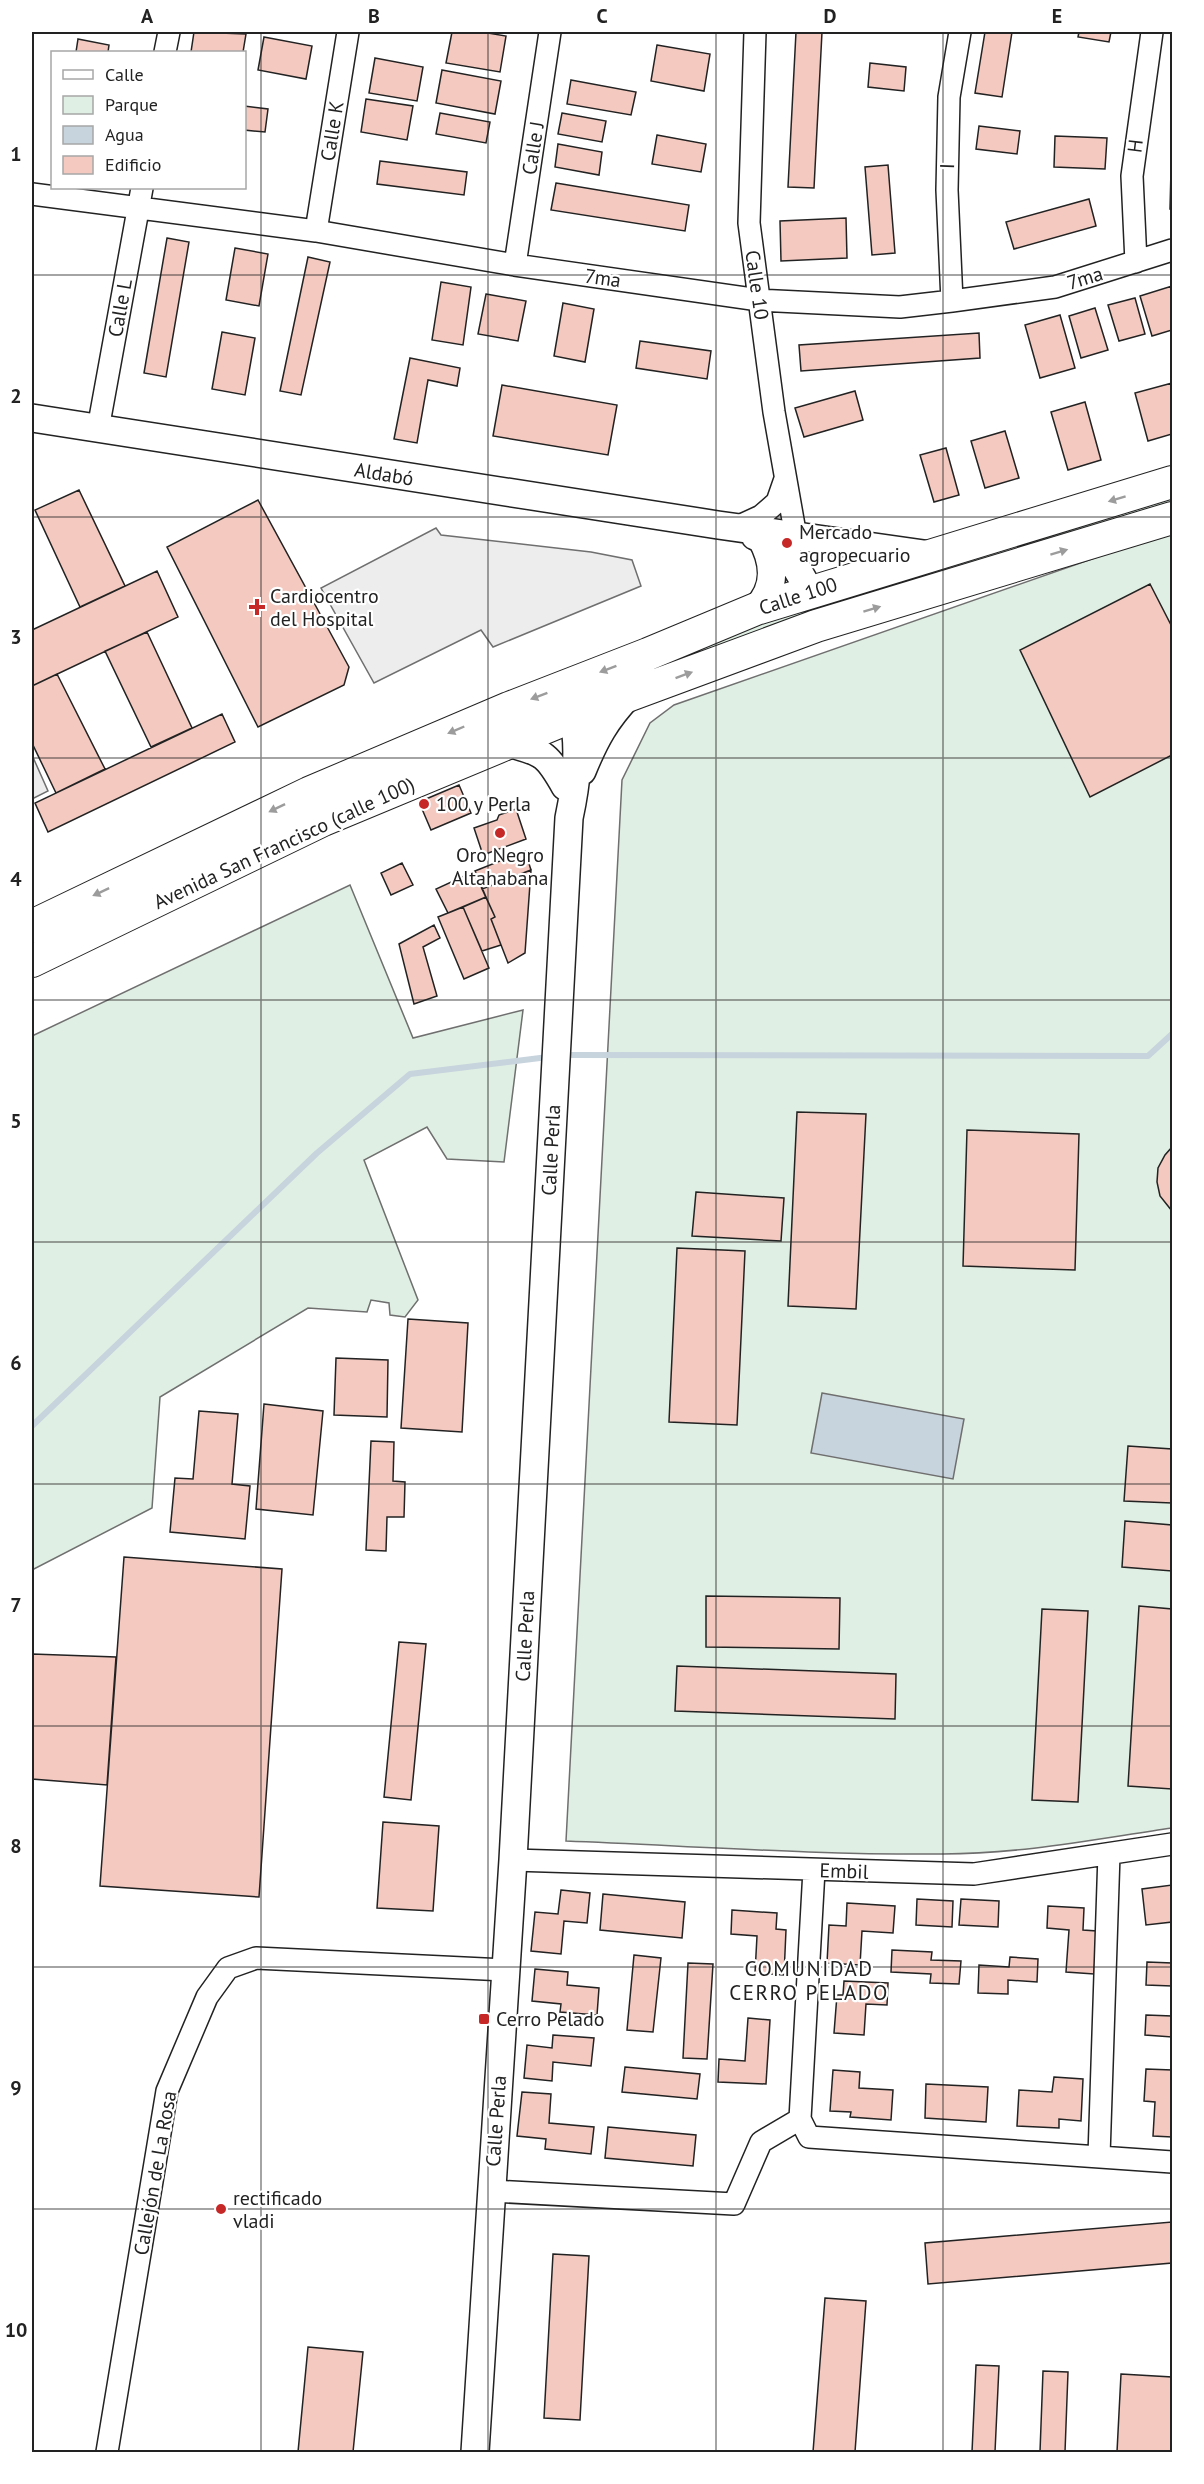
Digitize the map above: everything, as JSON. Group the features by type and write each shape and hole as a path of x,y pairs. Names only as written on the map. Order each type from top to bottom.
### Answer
{"highway":[{"name":"Calle 100","path":"568,685 756,609 809,591 1173,482"},
{"name":"Calle 100","path":"573,716 816,626 1173,518"},
{"path":"809,591 816,626"},
{"path":"568,685 573,716"},
{"name":"Avenida San Francisco (calle 100)","path":"32,926 309,793 568,685"},
{"name":"Avenida San Francisco (calle 100)","path":"32,961 323,820 511,744 573,716"}],"main road":[{"name":"Aldabó","path":"32,418 796,537 932,555"},
{"name":"Aldabó","path":"737,528 762,538 782,550 794,561 809,591"},
{"path":"796,537 809,591"},
{"path":"756,609 770,592 773,573 770,554 762,538"},
{"path":"511,744 543,754 570,787 608,717 629,694"},
{"name":"Calle Perla","path":"475,2452 513,1860 570,787 578,735 573,716"}],"street":[{"path":"165,51 169,32"},
{"name":"Calle K","path":"316,231 348,32"},
{"name":"Calle J","path":"515,265 550,32"},
{"name":"Calle 10","path":"755,32 749,223 796,537"},
{"name":"I","path":"952,301 946,190 949,97 960,32"},
{"name":"H","path":"1136,262 1131,176 1152,32"},
{"name":"7ma","path":"32,194 140,198 515,265 759,300 900,307 1055,287 1173,250"},
{"name":"Calle L","path":"98,429 140,198"},
{"path":"737,528 761,516 777,502 786,479"},
{"name":"Embil","path":"513,1860 974,1874 1173,1844"},
{"path":"1099,2156 1109,1854"},
{"path":"814,1870 800,2119 809,2137 1173,2162"},
{"name":"Callejón de La Rosa","path":"107,2452 167,2091 207,1997 228,1968 256,1958 505,1970"},
{"path":"492,2191 734,2204 761,2142 800,2119"}],"green space":[{"path":"1172,494 1172,505 821,612 818,600"},
{"path":"1172,531 1172,1828 1029,1849 943,1854 802,1852 566,1841 622,780 650,723 674,705"},
{"path":"805,604 807,617 582,701 580,692"},
{"path":"350,885 413,1038 523,1010 504,1162 447,1159 427,1127 364,1160 418,1300 405,1317 390,1315 389,1303 371,1300 367,1312 308,1308 160,1397 152,1508 32,1570 32,1036"}],"shaded area":[{"path":"436,528 441,535 591,552 632,560 641,586 493,647 481,630 374,683 321,588"},
{"path":"32,755 48,791 32,799"}],"water":[{"path":"822,1393 964,1419 953,1479 811,1453"}],"building":[{"path":"194,32 246,34 243,51 191,51"},
{"path":"452,32 482,32 506,36 500,72 446,63"},
{"path":"796,32 822,32 814,188 788,187"},
{"path":"985,32 1012,32 1002,97 975,93"},
{"path":"1079,32 1111,32 1109,42 1078,37"},
{"path":"264,37 312,46 306,79 258,70"},
{"path":"78,39 109,45 108,51 76,51"},
{"path":"657,45 710,54 704,91 651,81"},
{"path":"375,58 423,67 417,101 369,93"},
{"path":"870,63 906,67 904,91 868,87"},
{"path":"442,70 501,81 495,114 436,103"},
{"path":"571,80 636,92 631,115 567,104"},
{"path":"366,99 413,106 407,140 361,132"},
{"path":"246,106 268,109 265,132 246,130"},
{"path":"440,113 490,122 486,143 436,134"},
{"path":"562,113 606,121 602,142 558,134"},
{"path":"979,126 1020,131 1017,154 976,149"},
{"path":"1172,131 1172,209 1170,209"},
{"path":"657,135 706,144 701,172 652,164"},
{"path":"1055,136 1107,138 1105,169 1054,167"},
{"path":"558,144 602,152 599,175 555,167"},
{"path":"380,161 467,172 464,195 377,184"},
{"path":"888,165 895,253 872,255 865,167"},
{"path":"556,183 689,205 685,231 551,210"},
{"path":"1089,199 1096,226 1014,249 1006,222"},
{"path":"846,218 847,258 781,261 780,221"},
{"path":"167,238 189,242 166,377 144,373"},
{"path":"235,248 268,254 259,306 226,300"},
{"path":"308,257 330,262 301,395 280,391"},
{"path":"441,282 471,287 463,345 432,340"},
{"path":"1172,286 1172,330 1152,336 1140,296"},
{"path":"486,294 526,301 518,341 478,334"},
{"path":"1135,298 1145,334 1119,341 1108,305"},
{"path":"563,303 594,309 585,362 554,356"},
{"path":"1095,308 1108,350 1081,358 1069,316"},
{"path":"1060,315 1075,368 1040,378 1025,325"},
{"path":"222,332 255,338 245,395 212,389"},
{"path":"979,333 980,358 801,371 799,345"},
{"path":"640,341 711,351 707,379 636,368"},
{"path":"410,358 460,368 457,386 428,380 417,443 394,439"},
{"path":"1172,383 1172,434 1148,441 1135,393"},
{"path":"502,385 617,405 608,455 493,436"},
{"path":"855,391 863,420 804,437 795,408"},
{"path":"1085,402 1101,460 1068,470 1051,412"},
{"path":"1005,431 1019,478 985,488 971,441"},
{"path":"946,448 959,495 934,502 920,455"},
{"path":"79,490 125,586 80,607 35,510"},
{"name":"Cardiocentro del Hospital","path":"258,500 349,667 344,685 258,727 167,547"},
{"path":"157,571 178,617 32,686 32,630"},
{"path":"1150,584 1172,627 1172,755 1090,797 1020,650"},
{"path":"147,632 192,728 151,747 105,651"},
{"path":"57,674 105,769 56,793 32,743 32,686"},
{"path":"222,714 235,742 48,832 35,803"},
{"path":"459,785 471,813 431,830 419,802"},
{"name":"Oro Negro Altahabana","path":"516,809 526,839 483,855 474,828 497,820 499,815"},
{"path":"525,851 531,870 482,889 475,871"},
{"path":"402,863 413,885 391,895 381,873"},
{"path":"531,870 525,953 508,963 491,919 495,917 482,889"},
{"path":"475,871 486,897 448,913 436,889"},
{"path":"486,897 495,917 491,919 501,945 482,951 463,907"},
{"path":"463,907 489,968 464,979 438,917"},
{"path":"434,925 440,938 423,947 437,996 414,1004 399,944"},
{"path":"797,1112 866,1114 856,1309 788,1306"},
{"path":"967,1130 1079,1134 1075,1270 963,1266"},
{"path":"1172,1147 1172,1211 1160,1196 1157,1182 1158,1168"},
{"path":"696,1192 784,1198 781,1241 692,1236"},
{"path":"677,1248 745,1251 737,1425 669,1422"},
{"path":"408,1319 468,1323 462,1432 401,1428"},
{"path":"336,1358 388,1360 387,1417 334,1415"},
{"path":"264,1404 323,1411 313,1515 256,1509"},
{"path":"199,1411 238,1414 232,1484 250,1486 245,1539 170,1532 175,1478 193,1479"},
{"path":"371,1441 394,1442 393,1481 405,1482 404,1517 387,1517 386,1551 366,1550"},
{"path":"1128,1446 1172,1449 1172,1503 1124,1501"},
{"path":"1125,1521 1172,1525 1172,1571 1122,1567"},
{"path":"124,1557 282,1569 259,1897 100,1886"},
{"path":"706,1596 840,1598 839,1649 706,1647"},
{"path":"1139,1606 1172,1609 1172,1789 1128,1786"},
{"path":"1042,1609 1088,1611 1078,1802 1032,1800"},
{"path":"399,1642 426,1644 411,1800 384,1797"},
{"path":"32,1654 116,1657 107,1785 32,1779"},
{"path":"677,1666 896,1674 895,1719 675,1711"},
{"path":"383,1822 439,1826 433,1911 377,1908"},
{"path":"1172,1885 1172,1922 1146,1925 1142,1889"},
{"path":"561,1890 590,1893 587,1923 564,1921 561,1954 531,1951 535,1912 558,1914"},
{"path":"603,1894 685,1902 682,1938 600,1930"},
{"path":"917,1899 953,1901 952,1927 916,1925"},
{"path":"961,1899 999,1901 998,1927 959,1925"},
{"path":"847,1903 895,1906 893,1933 862,1931 860,1965 827,1963 829,1925 846,1926"},
{"path":"1048,1906 1084,1908 1083,1930 1097,1931 1094,1974 1066,1972 1069,1930 1047,1928"},
{"path":"732,1910 777,1913 776,1929 786,1930 784,1975 755,1973 757,1936 731,1934"},
{"path":"892,1950 932,1952 931,1960 961,1961 959,1984 930,1983 931,1974 891,1972"},
{"path":"634,1955 661,1958 653,2032 627,2030"},
{"path":"1010,1957 1038,1959 1037,1982 1008,1980 1008,1994 978,1993 979,1965 1009,1967"},
{"path":"1147,1962 1172,1963 1172,1986 1146,1985"},
{"path":"688,1963 713,1964 707,2059 683,2058"},
{"path":"535,1969 568,1972 567,1985 599,1988 597,2015 560,2012 561,2004 532,2001"},
{"path":"844,1981 888,1983 887,2005 866,2004 864,2035 834,2033 837,1995 843,1995"},
{"path":"1146,2015 1172,2016 1172,2037 1145,2035"},
{"path":"748,2018 770,2020 766,2084 718,2082 719,2059 745,2061"},
{"path":"553,2035 594,2038 591,2066 553,2062 552,2081 524,2078 527,2045 552,2048"},
{"path":"625,2067 700,2074 697,2099 622,2092"},
{"path":"1146,2069 1172,2070 1172,2137 1153,2136 1155,2102 1144,2101"},
{"path":"833,2070 860,2072 859,2088 893,2090 891,2120 850,2117 851,2112 830,2111"},
{"path":"1054,2077 1083,2079 1081,2121 1059,2119 1059,2128 1017,2126 1019,2090 1052,2092"},
{"path":"926,2084 988,2087 986,2122 925,2118"},
{"path":"522,2092 551,2094 549,2123 594,2127 591,2154 545,2149 546,2139 517,2136"},
{"path":"608,2127 696,2135 693,2166 605,2158"},
{"path":"1172,2222 1172,2263 928,2284 925,2243"},
{"path":"553,2254 589,2256 580,2420 544,2418"},
{"path":"825,2298 866,2301 855,2452 813,2452"},
{"path":"308,2347 363,2352 353,2452 298,2452"},
{"path":"976,2365 999,2366 995,2452 972,2452"},
{"path":"1043,2371 1068,2372 1065,2452 1040,2452"},
{"path":"1121,2374 1172,2377 1172,2452 1117,2452"}],"waterway":[{"path":"564,1055 1148,1056 1172,1034"},
{"path":"32,1426 317,1153 410,1074 548,1057"}],"place":[{"name":"Mercado agropecuario","path":"787,543"},
{"name":"Cardiocentro del Hospital","path":"257,607"},
{"name":"100 y Perla","path":"424,804"},
{"name":"Oro Negro Altahabana","path":"500,833"},
{"name":"Cerro Pelado","path":"484,2019"},
{"name":"rectificado vladi","path":"221,2209"}],"district":[{"name":"COMUNIDAD CERRO PELADO","path":"809,1980"}]}
